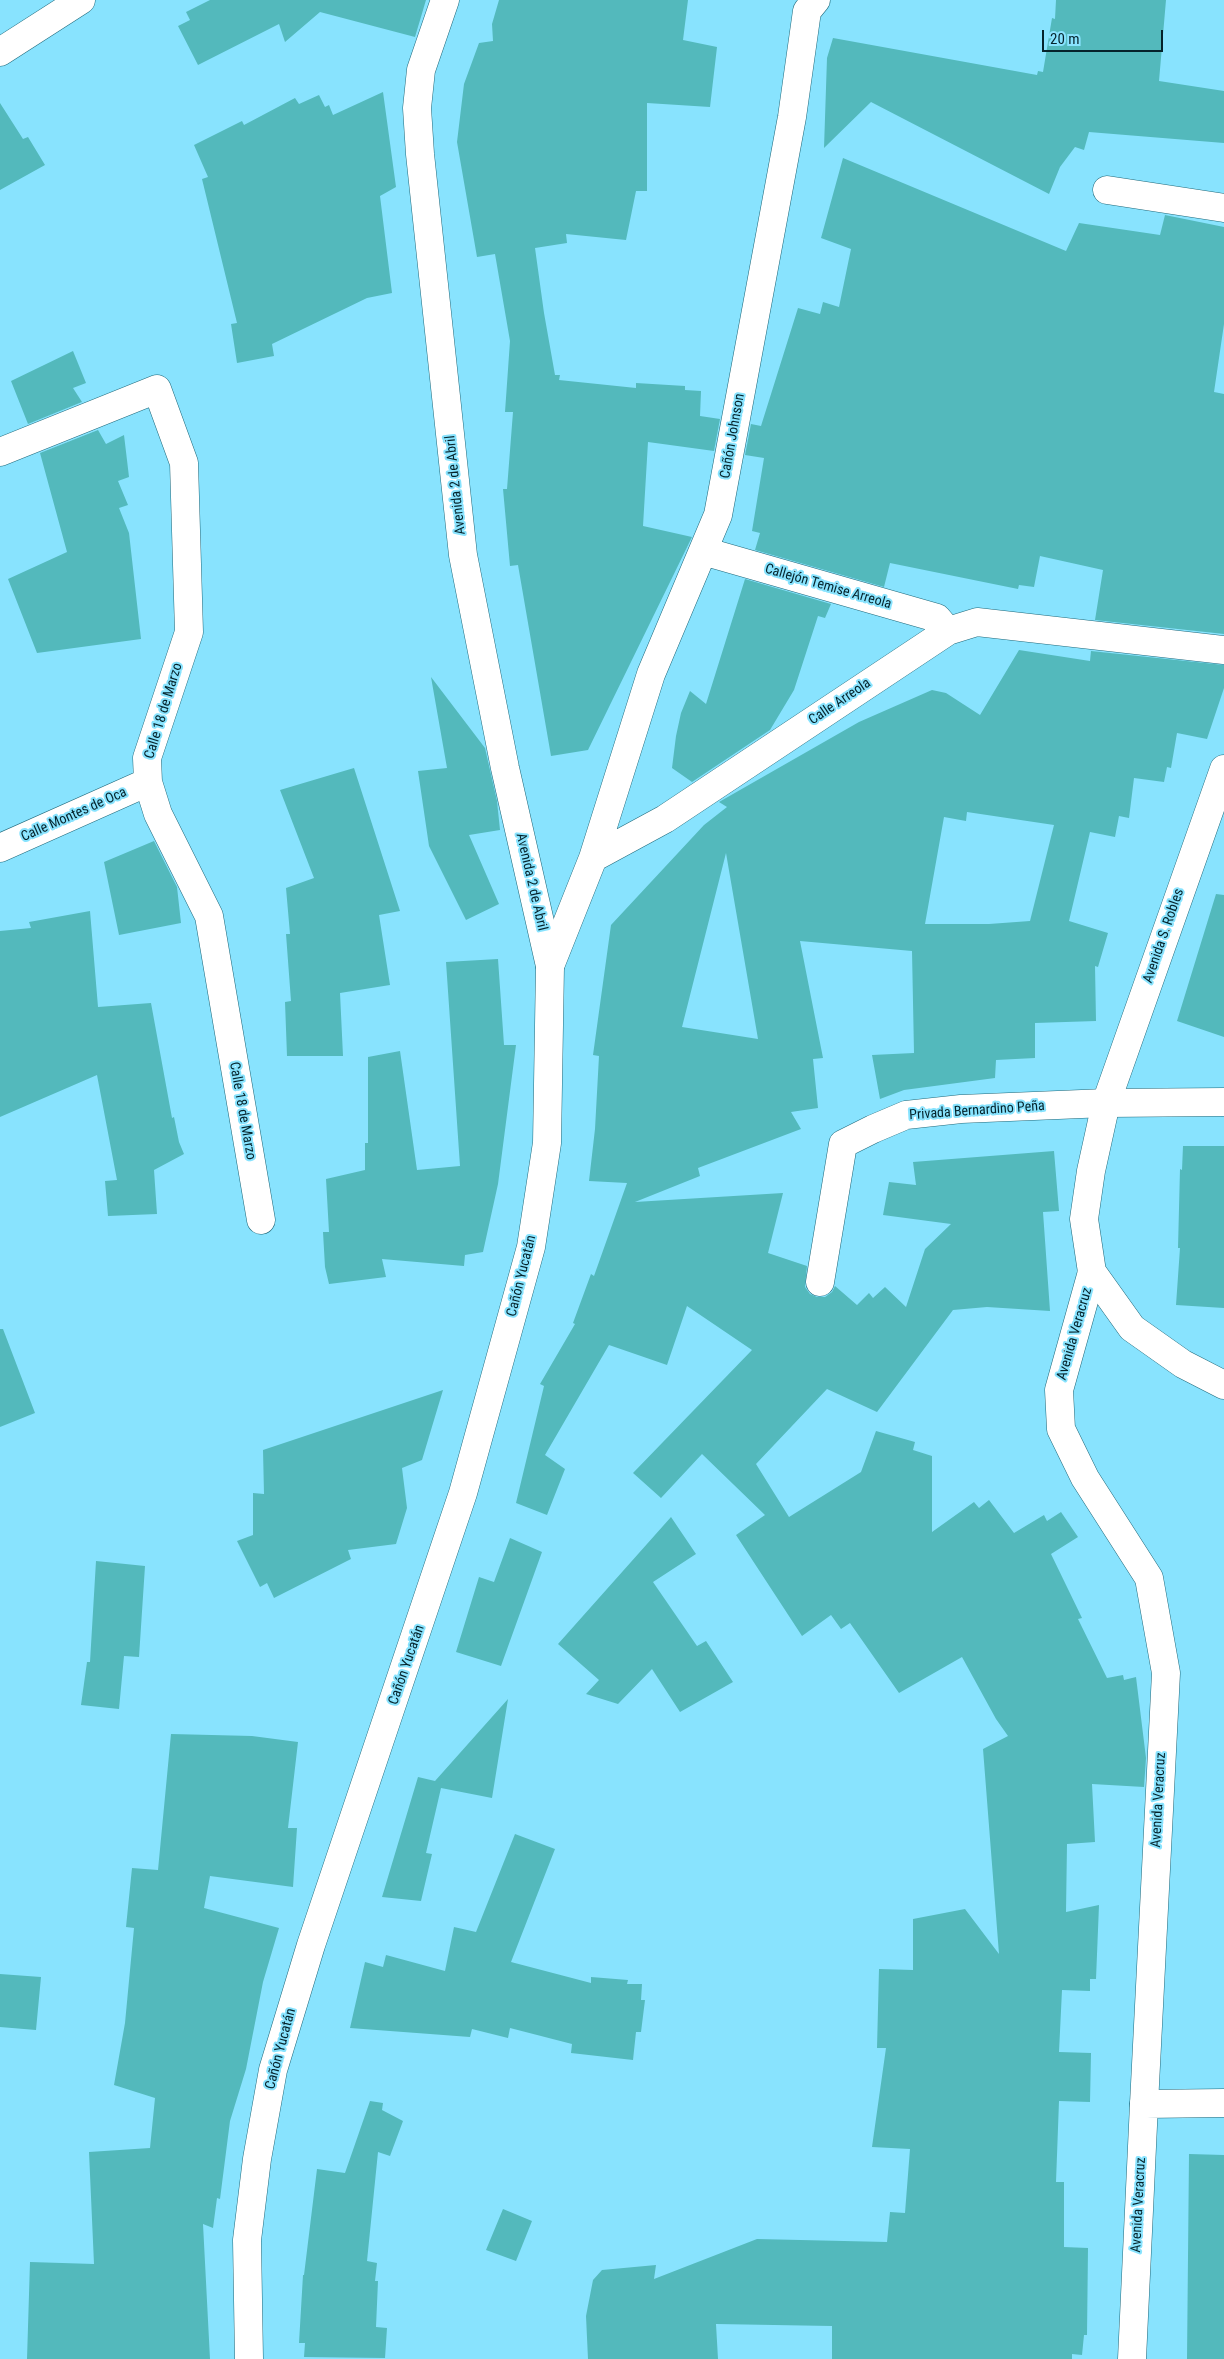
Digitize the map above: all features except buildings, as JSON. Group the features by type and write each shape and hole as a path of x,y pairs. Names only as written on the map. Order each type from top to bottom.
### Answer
{"street":[{"path":"0,52 82,0"},
{"name":"Avenida 2 de Abril","path":"445,0 420,70 416,108 463,555 505,768 550,966"},
{"name":"Cañón Johnson","path":"593,858 651,674 718,515 792,117 807,12 816,0"},
{"path":"1107,190 1224,208"},
{"name":"Calle 18 de Marzo","path":"0,452 157,389 184,463 188,632 147,758 148,782 158,814 209,916 261,1220"},
{"name":"Callejón Temise Arreola","path":"703,551 937,618 948,630"},
{"name":"Calle Arreola","path":"593,858 665,819 948,630 977,622 1224,650"},
{"name":"Avenida S. Robles","path":"1092,1272 1084,1219 1091,1171 1106,1103 1224,769"},
{"name":"Calle Montes de Oca","path":"0,848 148,782"},
{"path":"550,966 593,858"},
{"name":"Cañón Yucatán","path":"249,2359 247,2240 257,2159 273,2070 311,1944 463,1493 531,1247 547,1143 550,966"},
{"path":"1106,1103 1224,1102"},
{"name":"Privada Bernardino Peña","path":"820,1282 843,1144 906,1115 961,1109 1106,1103"},
{"path":"1092,1272 1132,1328 1183,1364 1224,1385"},
{"name":"Avenida Veracruz","path":"1092,1272 1058,1390 1061,1429 1085,1478 1149,1578 1166,1673 1132,2359"},
{"path":"1144,2104 1224,2103"}]}
